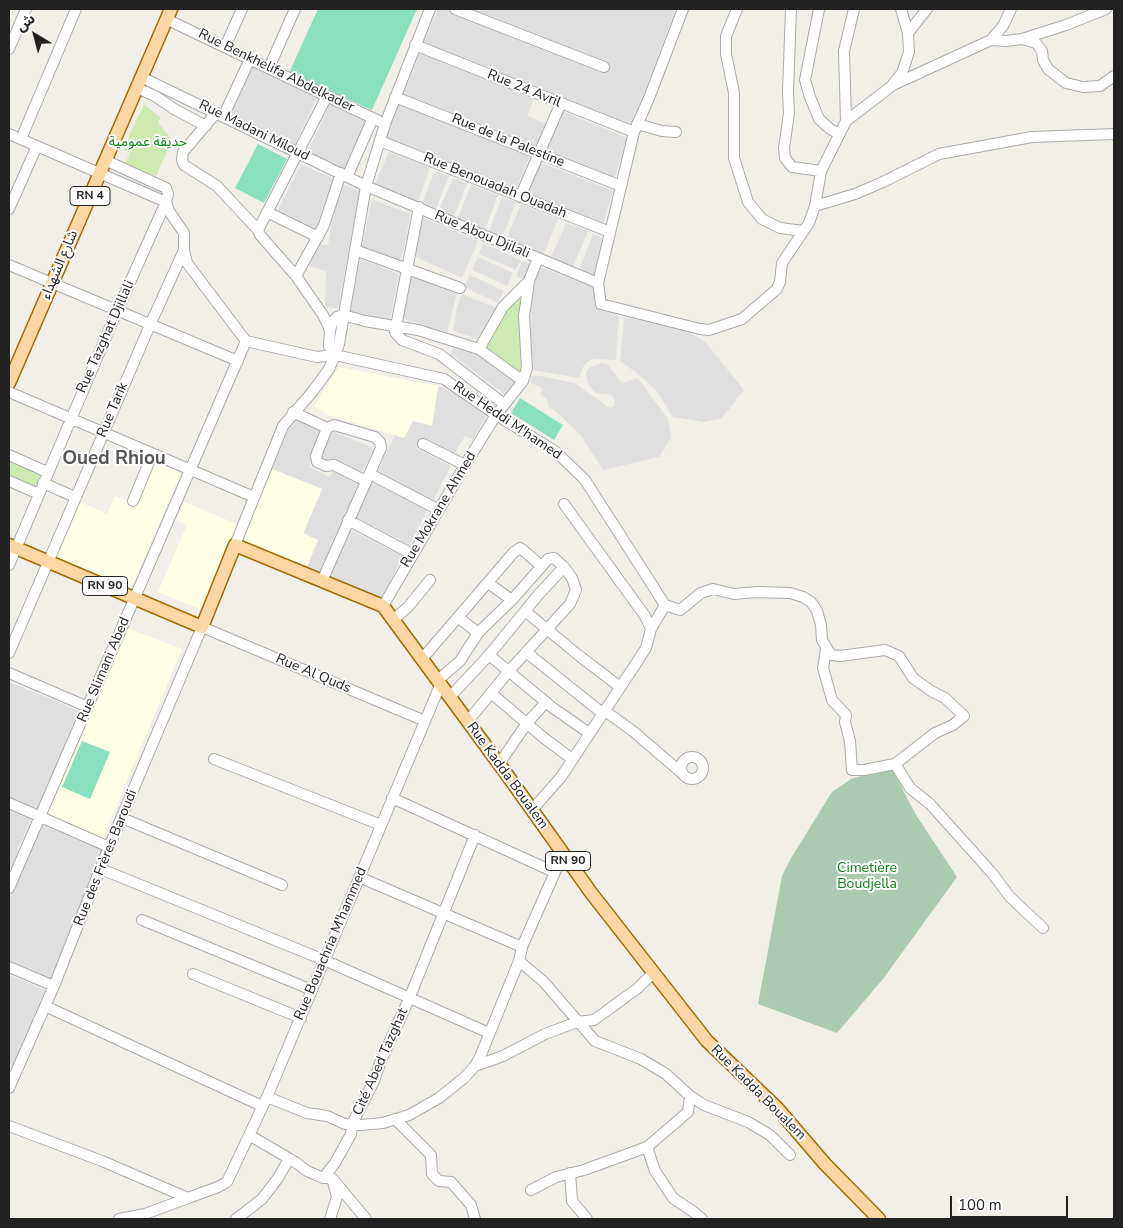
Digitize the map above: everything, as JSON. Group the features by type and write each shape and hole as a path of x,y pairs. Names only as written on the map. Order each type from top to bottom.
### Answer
{"main road":[{"name":"شارع الشهداء","path":"9,383 169,14"},
{"path":"202,627 236,545 383,606"},
{"name":"RN 90","path":"12,547 202,627"},
{"name":"Rue Kadda Boualem","path":"383,606 592,894 707,1041 777,1108 824,1164 879,1219"}],"street":[{"path":"9,49 26,9"},
{"path":"21,139 76,9"},
{"path":"225,48 242,9"},
{"path":"269,68 295,9"},
{"path":"236,545 283,426 329,369 335,355 344,315 366,186 395,96 430,9"},
{"path":"455,9 604,67"},
{"path":"682,9 635,128 598,283 601,304 708,330 742,319 777,289 780,282 782,263 810,223 815,206 820,171 846,121 893,85 991,40 1003,26 1011,9"},
{"path":"737,9 726,36 726,54 734,93 734,158 748,202 762,220 780,228 804,231"},
{"path":"791,9 788,92 790,113 784,148 785,158 792,167 820,171"},
{"path":"819,9 805,80 819,119 839,134"},
{"path":"846,121 844,51 854,9"},
{"path":"893,85 902,73 909,52 908,33 901,9"},
{"path":"908,33 927,9"},
{"path":"991,40 1022,39 1066,25 1106,9"},
{"name":"Rue Benkhelifa Abdelkader","path":"169,14 225,48 385,124"},
{"path":"1022,39 1036,43 1042,51 1043,60 1048,69 1066,83 1083,87 1100,86 1114,76"},
{"name":"Rue 24 Avril","path":"416,45 561,103 635,128 676,132"},
{"path":"250,59 220,115 206,126 183,152 182,160 184,165 217,186 258,230 260,236 296,276 323,315 330,330"},
{"name":"Rue Madani Miloud","path":"139,83 220,115 366,186"},
{"name":"Rue Madani Miloud","path":"139,83 174,109 206,126"},
{"path":"258,230 326,96"},
{"name":"Rue de la Palestine","path":"395,96 621,186"},
{"path":"520,197 561,103"},
{"path":"296,276 324,225 344,175 372,118"},
{"path":"9,134 166,202"},
{"path":"815,206 855,194 939,154 1032,137 1114,134"},
{"name":"Rue Benouadah Ouadah","path":"380,141 610,232"},
{"path":"9,210 37,146"},
{"path":"105,160 166,188 168,194 166,202 169,211 184,233 184,250 188,263 246,341"},
{"name":"Rue Abou Djilali","path":"366,186 598,283"},
{"name":"Rue Tazghat Djillali","path":"12,547 48,472 166,202"},
{"path":"419,207 395,332 402,340 439,354 504,404"},
{"path":"267,212 318,237"},
{"name":"Rue Tarik","path":"9,653 75,497 184,250"},
{"path":"355,250 460,288"},
{"path":"335,355 329,346 330,330 337,317 344,315 365,321 418,330 479,349 523,381 526,368 524,316 529,281 538,258"},
{"path":"9,264 52,284 238,361"},
{"path":"479,349 503,307 529,281"},
{"path":"439,354 448,339"},
{"name":"Rue Heddi M'hamed","path":"246,341 317,358 335,355 444,379 496,415 555,451 585,480 665,606"},
{"name":"Rue Slimani Abed","path":"9,888 246,341"},
{"path":"444,379 452,365"},
{"name":"Rue Mokrane Ahmed","path":"383,606 412,554 496,415 523,381"},
{"path":"9,392 152,455 254,497"},
{"path":"293,412 327,428"},
{"path":"322,581 348,520 368,477 381,448 378,439 334,425 327,428 316,456 317,462 326,466 334,465 368,477 439,510"},
{"path":"423,444 465,465"},
{"path":"9,455 48,472"},
{"path":"132,501 152,455"},
{"path":"9,481 38,494"},
{"path":"43,483 75,497"},
{"path":"564,504 645,616 650,629"},
{"path":"348,520 412,554"},
{"path":"9,565 12,547"},
{"path":"422,659 516,549 523,550 541,566"},
{"path":"439,682 460,661 478,633 512,600 541,566 552,558 564,567 572,578 576,590 570,604 509,670 468,721"},
{"path":"450,697 489,655 525,610 564,567"},
{"path":"393,620 408,607 430,580"},
{"path":"488,583 512,600"},
{"path":"532,810 561,777 646,648 650,629 665,606 680,610 701,593 714,589 734,594 779,592 803,596 811,602 816,611 821,625 822,640 831,655 840,656 878,650 893,653 904,662 913,678 945,698 964,716 953,725 935,733 895,764 864,770 852,770 850,741 845,722 846,715 832,700 823,668 826,648"},
{"path":"525,610 620,687"},
{"path":"458,617 478,633"},
{"name":"Rue Al Quds","path":"202,627 425,721"},
{"name":"Rue des Frères Baroudi","path":"9,1088 12,1070 54,986 109,847 202,627"},
{"path":"526,652 603,712 634,732 684,775"},
{"path":"489,655 546,702 589,733"},
{"path":"9,673 88,707"},
{"name":"Rue Bouachria M'hammed","path":"119,1219 145,1214 206,1192 227,1182 265,1102 425,721 439,682"},
{"path":"492,693 544,738 572,759"},
{"path":"499,764 527,723 546,702"},
{"path":"214,759 381,826"},
{"path":"895,764 910,788 930,804 992,873 1010,897 1043,928"},
{"path":"392,798 554,872"},
{"path":"9,803 109,847"},
{"path":"122,818 282,885"},
{"name":"Cité Abed Tazghat","path":"352,1124 374,1081 380,1063 409,999 475,835"},
{"name":"Cité Abed Tazghat","path":"45,1006 265,1102 327,1116 345,1124 375,1124 409,1115 431,1103 464,1078 475,1066 522,947 563,854"},
{"name":"Cité Abed Tazghat","path":"101,868 324,960 488,1033"},
{"path":"359,877 522,947"},
{"path":"142,920 312,990"},
{"path":"518,961 543,981 595,1041 641,1059 666,1074 690,1096 704,1105 748,1122 770,1135 790,1155"},
{"path":"9,967 54,986"},
{"name":"Cité Abed Tazghat","path":"475,1066 503,1056 545,1034 577,1022 594,1020 638,988 653,973"},
{"path":"193,974 300,1018"},
{"path":"531,1190 556,1177 647,1147 688,1112 690,1096"},
{"path":"395,1119 431,1155 432,1174 439,1181 451,1182 470,1205 475,1219"},
{"path":"328,1178 346,1146 351,1134 352,1124"},
{"path":"9,1126 102,1161 188,1198"},
{"path":"249,1135 307,1171 328,1178 366,1219"},
{"path":"647,1147 655,1171 673,1198 702,1219"},
{"path":"236,1219 262,1199 278,1178 289,1159"},
{"path":"570,1173 572,1201 587,1219"},
{"path":"328,1178 337,1197 330,1219"}],"shaded area":[{"path":"438,9 444,9 606,72 608,63 467,9 676,9 631,127 423,44"},
{"path":"420,53 534,98 527,116 546,124 535,150 403,96"},
{"path":"253,66 317,98 293,148 229,117"},
{"path":"330,104 366,121 343,172 307,154"},
{"path":"398,104 530,156 515,191 384,138"},
{"path":"560,110 627,138 614,180 543,152"},
{"path":"389,152 430,167 417,205 374,186"},
{"path":"539,162 613,191 602,227 524,194"},
{"path":"301,164 336,180 315,230 277,212"},
{"path":"435,171 449,176 435,211 421,205"},
{"path":"453,178 467,184 453,219 438,212"},
{"path":"338,182 359,191 338,309 325,306 326,271 308,266 316,243 328,245"},
{"path":"471,185 498,195 484,232 457,220"},
{"path":"502,197 516,202 501,240 488,234"},
{"path":"372,199 410,214 405,246 399,262 362,247"},
{"path":"521,204 558,219 542,258 505,242"},
{"path":"420,216 478,241 462,278 412,255"},
{"path":"566,223 588,231 572,269 550,259"},
{"path":"593,234 602,237 595,277 579,270"},
{"path":"483,243 521,260 516,270 479,254"},
{"path":"478,257 513,273 507,286 472,270"},
{"path":"360,259 399,274 390,320 350,312"},
{"path":"522,261 532,264 526,280 516,276"},
{"path":"539,267 596,288 598,309 611,310 619,316 616,360 593,359 583,367 579,378 533,370 530,321 531,302"},
{"path":"470,275 504,291 498,303 464,287"},
{"path":"410,277 457,292 447,333 402,318"},
{"path":"462,294 497,308 481,340 453,331 457,306"},
{"path":"624,317 663,324 689,332 706,343 744,390 722,418 704,422 673,417 657,392 638,374 620,361"},
{"path":"453,348 464,348 480,356 517,382 507,396 450,353"},
{"path":"601,363 607,364 622,383 638,378 668,419 671,438 659,457 603,470 581,436 558,413 548,406 547,399 540,394 542,388 531,383 531,376 541,376 574,383 610,408 614,406 615,399 611,395 596,393 588,384 586,373 590,367"},
{"path":"339,367 438,386 432,426 413,421 404,438 328,415 314,406"},
{"path":"438,386 456,394 486,417 473,439 465,436 453,456 421,439 416,448 451,466 432,502 377,473 395,435 404,438 413,421 432,425"},
{"path":"296,419 322,432 309,467 330,477 334,469 360,481 321,574 306,569 303,534 322,489 272,469 288,430"},
{"path":"332,431 374,448 361,474 319,458"},
{"path":"154,461 181,473 130,591 56,559 80,502 107,514 115,496 135,504"},
{"path":"272,469 322,489 303,533 318,540 306,569 242,542"},
{"path":"373,481 428,510 409,545 354,516"},
{"path":"184,502 237,524 200,609 158,592 187,525 177,520"},
{"path":"349,529 403,556 381,600 327,576"},
{"path":"127,628 182,649 103,838 46,814"},
{"path":"9,682 79,711 37,810 9,798"},
{"path":"9,808 31,818 9,873"},
{"path":"42,824 103,849 49,982 9,964 9,899"},
{"path":"9,975 45,990 13,1066 9,1064"}],"green space":[{"path":"318,9 417,9 372,110 289,73"},
{"name":"حديقة عمومية","path":"144,104 161,118 158,122 172,140 156,176 125,164 130,153 123,149"},
{"path":"258,144 287,159 264,203 235,188"},
{"path":"520,293 524,300 524,364 522,375 482,347 506,308"},
{"path":"520,398 563,425 554,440 511,413"},
{"path":"9,459 43,473 36,488 9,477"},
{"path":"82,741 110,752 90,799 62,787"},
{"name":"Cimetière Boudjella","path":"891,767 916,815 957,877 883,979 837,1033 758,1004 782,876 791,858 832,792 851,779"}],"district":[{"name":"Oued Rhiou","path":"114,459"}]}
